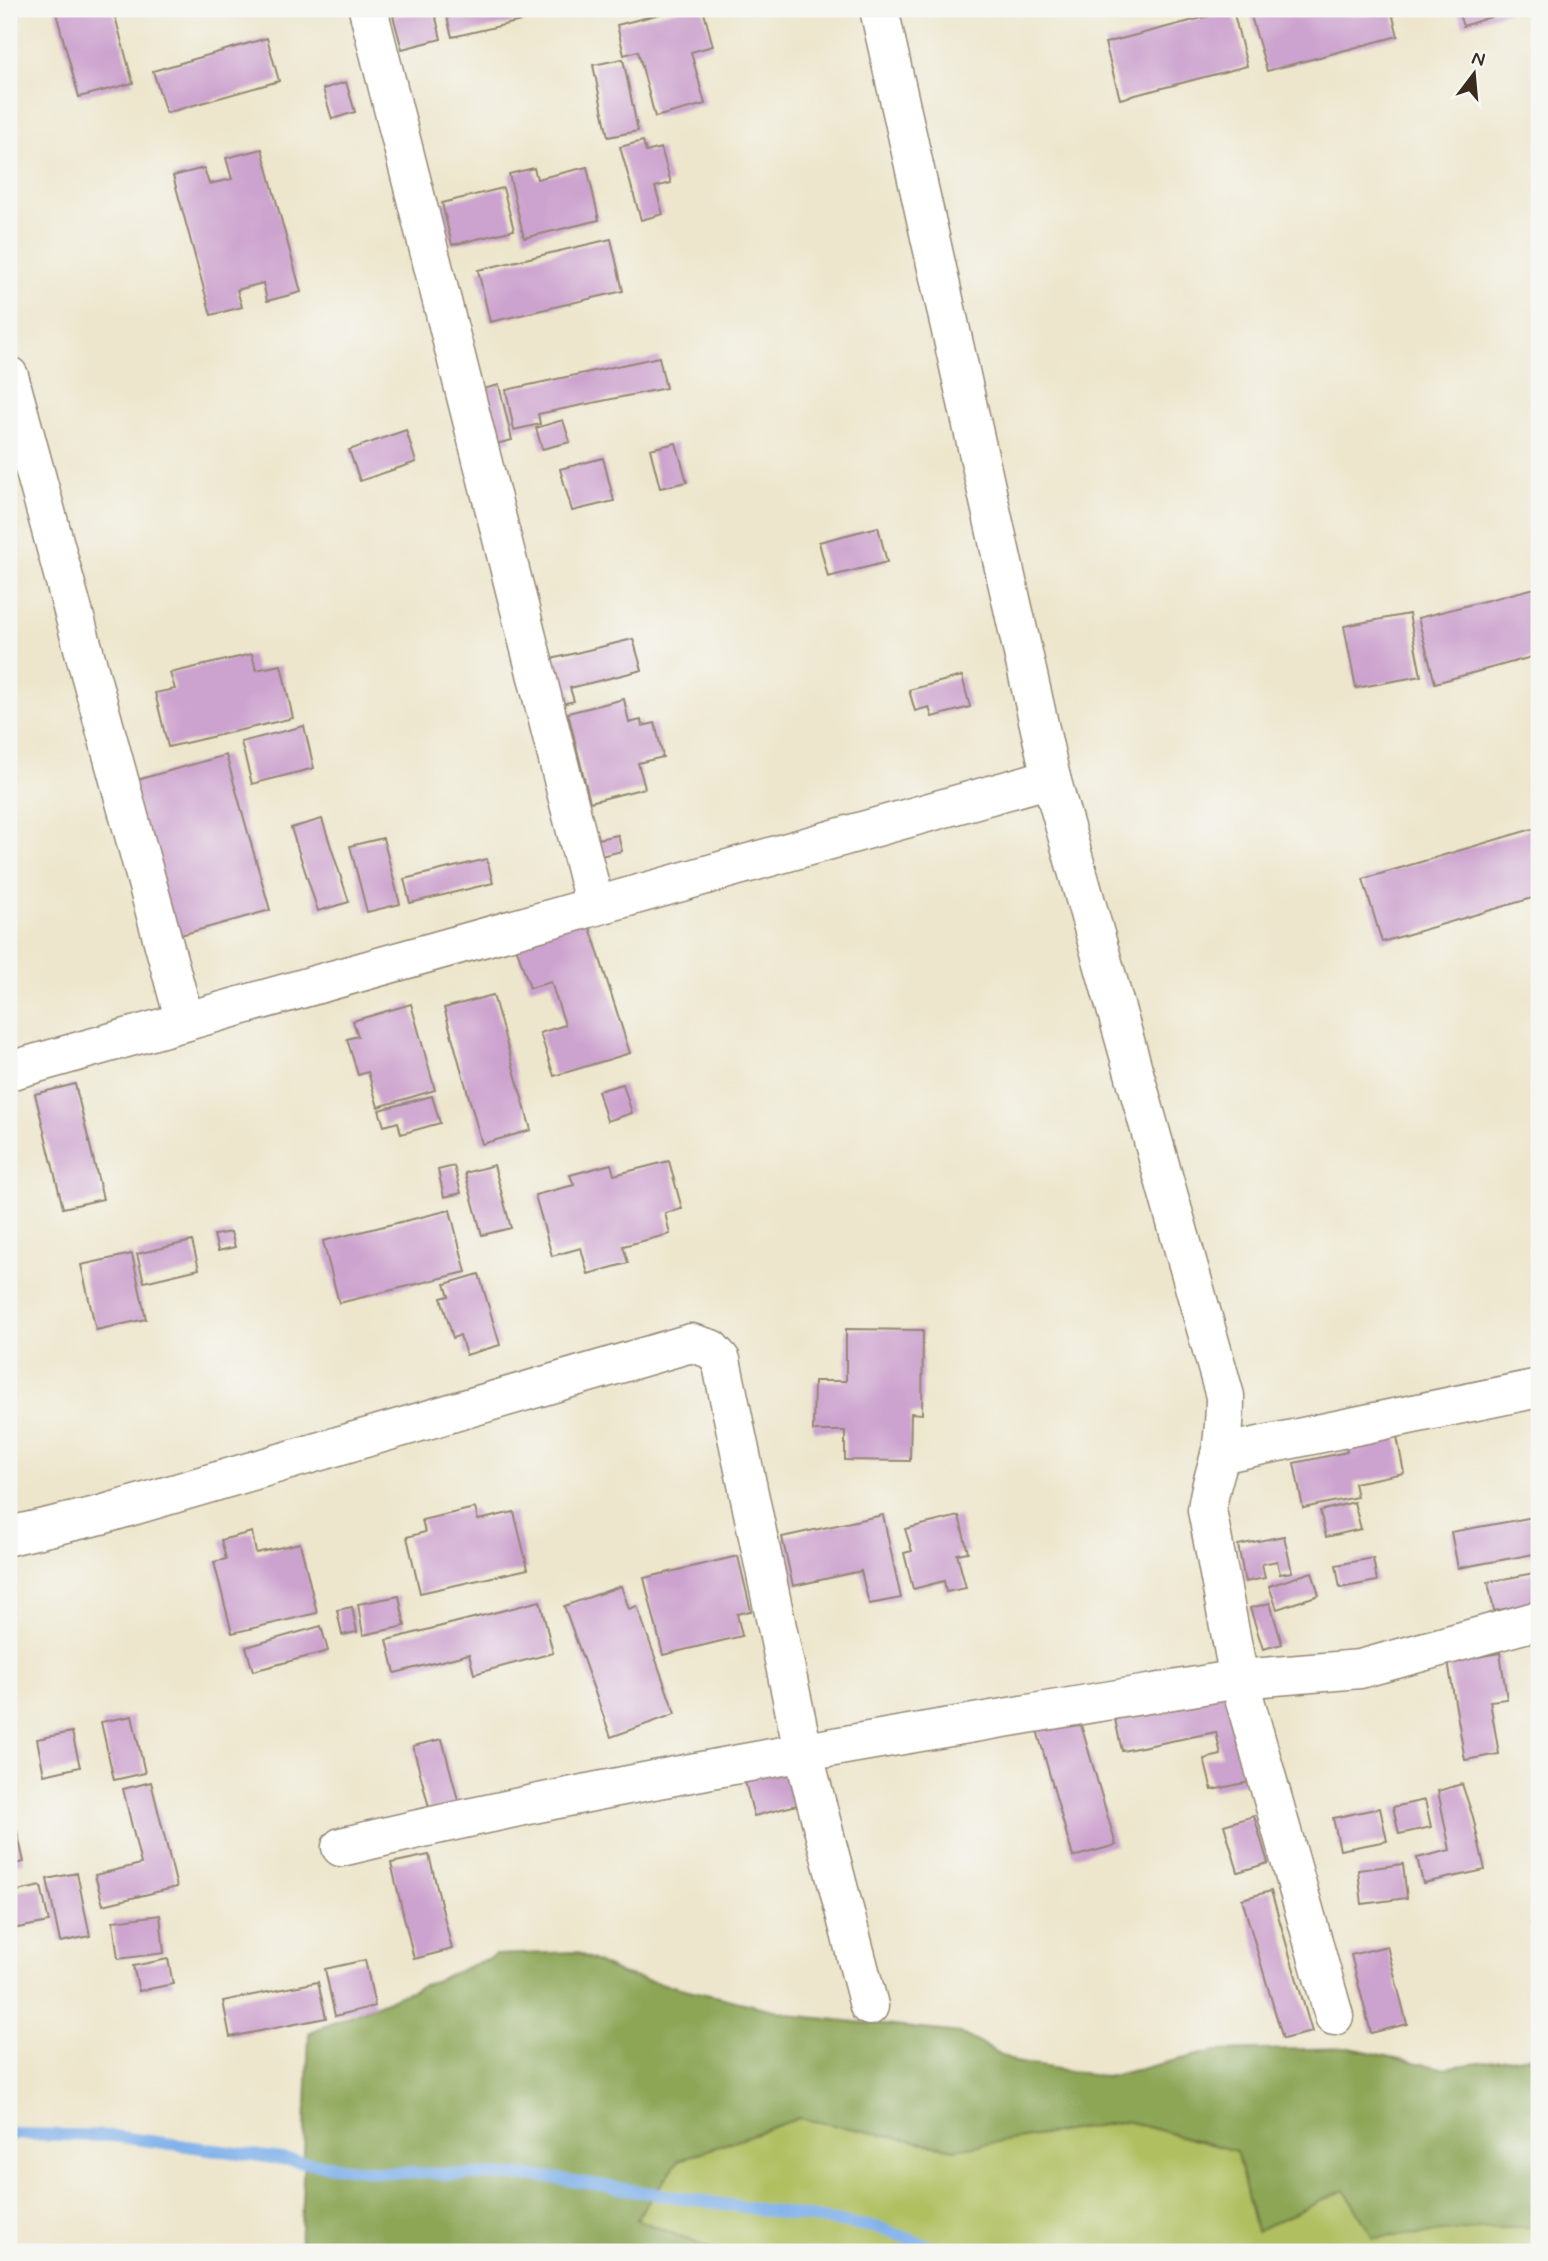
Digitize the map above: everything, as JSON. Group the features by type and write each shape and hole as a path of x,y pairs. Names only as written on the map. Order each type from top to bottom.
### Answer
{"street":[{"path":"368,9 595,906"},
{"path":"879,9 1051,778 1225,1395 1224,1429 1220,1454 1209,1486 1207,1510 1239,1679 1334,2016"},
{"path":"9,376 185,1022"},
{"path":"9,1071 1051,778"},
{"path":"9,1536 101,1515 691,1343 711,1349 721,1360 803,1751 869,2006"},
{"path":"1220,1454 1539,1388"},
{"path":"341,1847 483,1813 803,1751 1239,1679 1360,1669 1539,1620"}],"green space":[{"path":"576,1952 621,1974 799,2016 960,2033 1015,2062 1106,2077 1215,2051 1350,2048 1442,2068 1539,2055 1539,2228 1491,2228 1373,2238 1345,2190 1256,2231 1236,2151 1126,2121 955,2149 799,2118 679,2160 636,2219 718,2252 300,2252 309,2033 496,1955"},
{"path":"799,2118 955,2149 1126,2121 1236,2151 1345,2190 1491,2228 1539,2228 1539,2252 718,2252 636,2219 679,2160"}],"building":[{"path":"55,9 113,9 133,83 79,97"},
{"path":"434,9 441,39 402,49 393,16"},
{"path":"445,9 563,9 564,11 452,37"},
{"path":"680,9 703,9 713,46 691,52 705,104 655,117 638,51 624,55 617,25"},
{"path":"1249,9 1391,9 1398,36 1267,71"},
{"path":"1457,9 1515,9 1463,26"},
{"path":"1233,10 1247,66 1120,99 1105,43"},
{"path":"267,38 279,81 166,113 153,71"},
{"path":"623,59 638,131 608,137 593,65"},
{"path":"346,82 355,112 332,119 323,89"},
{"path":"643,141 646,152 661,148 671,183 655,187 663,214 641,220 620,147"},
{"path":"262,149 301,292 267,301 263,283 237,290 242,307 211,315 173,176 204,168 209,184 232,179 226,158"},
{"path":"587,167 599,220 524,238 509,174 534,168 537,179"},
{"path":"503,188 514,230 452,245 442,203"},
{"path":"611,239 623,291 490,322 478,270"},
{"path":"659,357 666,388 538,414 540,424 514,430 506,390"},
{"path":"499,385 512,440 488,446 483,389"},
{"path":"563,420 570,442 542,449 536,428"},
{"path":"406,430 416,462 360,481 349,450"},
{"path":"676,443 687,482 660,488 650,449"},
{"path":"603,458 614,501 572,511 560,469"},
{"path":"878,527 887,562 828,577 819,542"},
{"path":"1539,587 1539,655 1435,683 1418,618"},
{"path":"1409,614 1421,676 1356,688 1344,626"},
{"path":"633,639 642,670 570,688 574,701 554,706 543,661"},
{"path":"252,654 256,670 281,665 293,718 168,747 155,693 175,689 170,673"},
{"path":"962,676 970,707 932,717 929,707 915,711 909,690"},
{"path":"624,699 629,723 641,720 642,726 655,723 663,757 638,763 645,788 590,802 568,713"},
{"path":"304,726 314,768 252,784 241,742"},
{"path":"226,755 270,910 170,938 126,783"},
{"path":"322,819 349,902 318,911 291,828"},
{"path":"1539,827 1539,896 1382,942 1363,879"},
{"path":"618,835 622,851 592,858 588,841"},
{"path":"383,838 400,904 367,912 350,846"},
{"path":"487,859 493,883 410,903 404,879"},
{"path":"587,918 630,1053 554,1076 540,1033 565,1025 551,982 530,988 514,941"},
{"path":"493,995 531,1130 482,1144 444,1008"},
{"path":"411,1004 435,1090 378,1107 368,1072 358,1075 347,1039 358,1036 353,1021"},
{"path":"75,1084 103,1199 63,1208 35,1094"},
{"path":"623,1084 632,1113 607,1121 598,1091"},
{"path":"432,1096 440,1123 401,1134 398,1122 384,1126 379,1110"},
{"path":"669,1161 682,1209 665,1213 670,1234 623,1246 628,1263 588,1274 581,1248 552,1256 535,1195 574,1185 570,1175 611,1164 614,1175"},
{"path":"494,1165 511,1228 482,1235 465,1173"},
{"path":"454,1166 461,1193 444,1197 438,1170"},
{"path":"450,1210 466,1272 339,1303 323,1241"},
{"path":"231,1232 235,1247 218,1251 214,1235"},
{"path":"192,1241 199,1269 144,1282 137,1254"},
{"path":"132,1254 146,1319 96,1330 81,1265"},
{"path":"479,1274 500,1345 466,1355 460,1335 453,1338 441,1298 449,1296 445,1284"},
{"path":"846,1329 923,1330 922,1414 911,1413 910,1461 845,1460 845,1431 813,1431 814,1381 846,1381"},
{"path":"1396,1431 1404,1473 1354,1483 1357,1497 1303,1508 1294,1463 1347,1452 1345,1442"},
{"path":"1354,1502 1361,1529 1326,1537 1320,1511"},
{"path":"475,1508 478,1520 514,1512 528,1569 420,1593 407,1537 425,1532 422,1520"},
{"path":"883,1515 901,1598 869,1604 861,1571 793,1586 782,1537"},
{"path":"959,1516 968,1552 957,1554 966,1588 946,1592 944,1581 913,1589 904,1553 912,1551 905,1529"},
{"path":"1539,1516 1539,1553 1458,1568 1451,1532"},
{"path":"252,1532 256,1553 300,1543 317,1613 232,1633 214,1562 226,1559 221,1540"},
{"path":"1284,1536 1292,1572 1280,1574 1277,1561 1262,1564 1265,1578 1245,1582 1238,1545"},
{"path":"738,1556 751,1611 737,1614 742,1636 663,1655 644,1578"},
{"path":"1373,1558 1377,1581 1340,1588 1336,1565"},
{"path":"1312,1572 1319,1595 1277,1609 1269,1586"},
{"path":"1539,1572 1539,1602 1494,1611 1488,1582"},
{"path":"621,1586 629,1609 637,1606 675,1714 611,1737 564,1606"},
{"path":"399,1596 405,1626 363,1635 358,1604"},
{"path":"540,1601 553,1653 474,1674 469,1654 395,1673 387,1640"},
{"path":"1270,1603 1282,1644 1263,1649 1250,1608"},
{"path":"352,1607 357,1632 342,1635 337,1610"},
{"path":"321,1626 328,1651 253,1671 246,1647"},
{"path":"1500,1653 1507,1699 1490,1701 1499,1754 1465,1760 1448,1662"},
{"path":"1230,1691 1249,1782 1212,1790 1204,1759 1221,1755 1216,1732 1122,1751 1114,1715"},
{"path":"132,1716 145,1773 114,1780 101,1722"},
{"path":"1079,1718 1116,1845 1073,1857 1037,1730"},
{"path":"72,1732 80,1767 44,1775 37,1739"},
{"path":"442,1739 459,1804 430,1811 413,1746"},
{"path":"790,1766 801,1804 754,1816 744,1778"},
{"path":"151,1782 177,1887 103,1905 95,1875 141,1864 123,1789"},
{"path":"1462,1784 1473,1817 1485,1870 1423,1883 1417,1858 1450,1850 1438,1791"},
{"path":"1425,1800 1431,1827 1399,1834 1393,1807"},
{"path":"1380,1808 1387,1841 1340,1850 1333,1818"},
{"path":"12,1809 24,1862 9,1865 9,1810"},
{"path":"1254,1816 1268,1863 1238,1872 1224,1825"},
{"path":"429,1855 452,1949 414,1959 391,1863"},
{"path":"1403,1864 1407,1898 1362,1904 1358,1870"},
{"path":"77,1873 90,1936 60,1942 47,1879"},
{"path":"41,1886 49,1922 12,1929 9,1893"},
{"path":"1271,1891 1312,2032 1283,2039 1242,1899"},
{"path":"160,1915 164,1953 118,1959 113,1921"},
{"path":"1539,1921 1539,1947 1531,1924"},
{"path":"1387,1946 1407,2024 1371,2033 1351,1955"},
{"path":"168,1959 173,1984 139,1991 133,1966"},
{"path":"365,1960 375,2006 335,2016 325,1969"},
{"path":"318,1982 326,2018 230,2037 223,2001"}],"waterway":[{"path":"9,2134 113,2136 378,2172 547,2177 879,2228 945,2252"}]}
